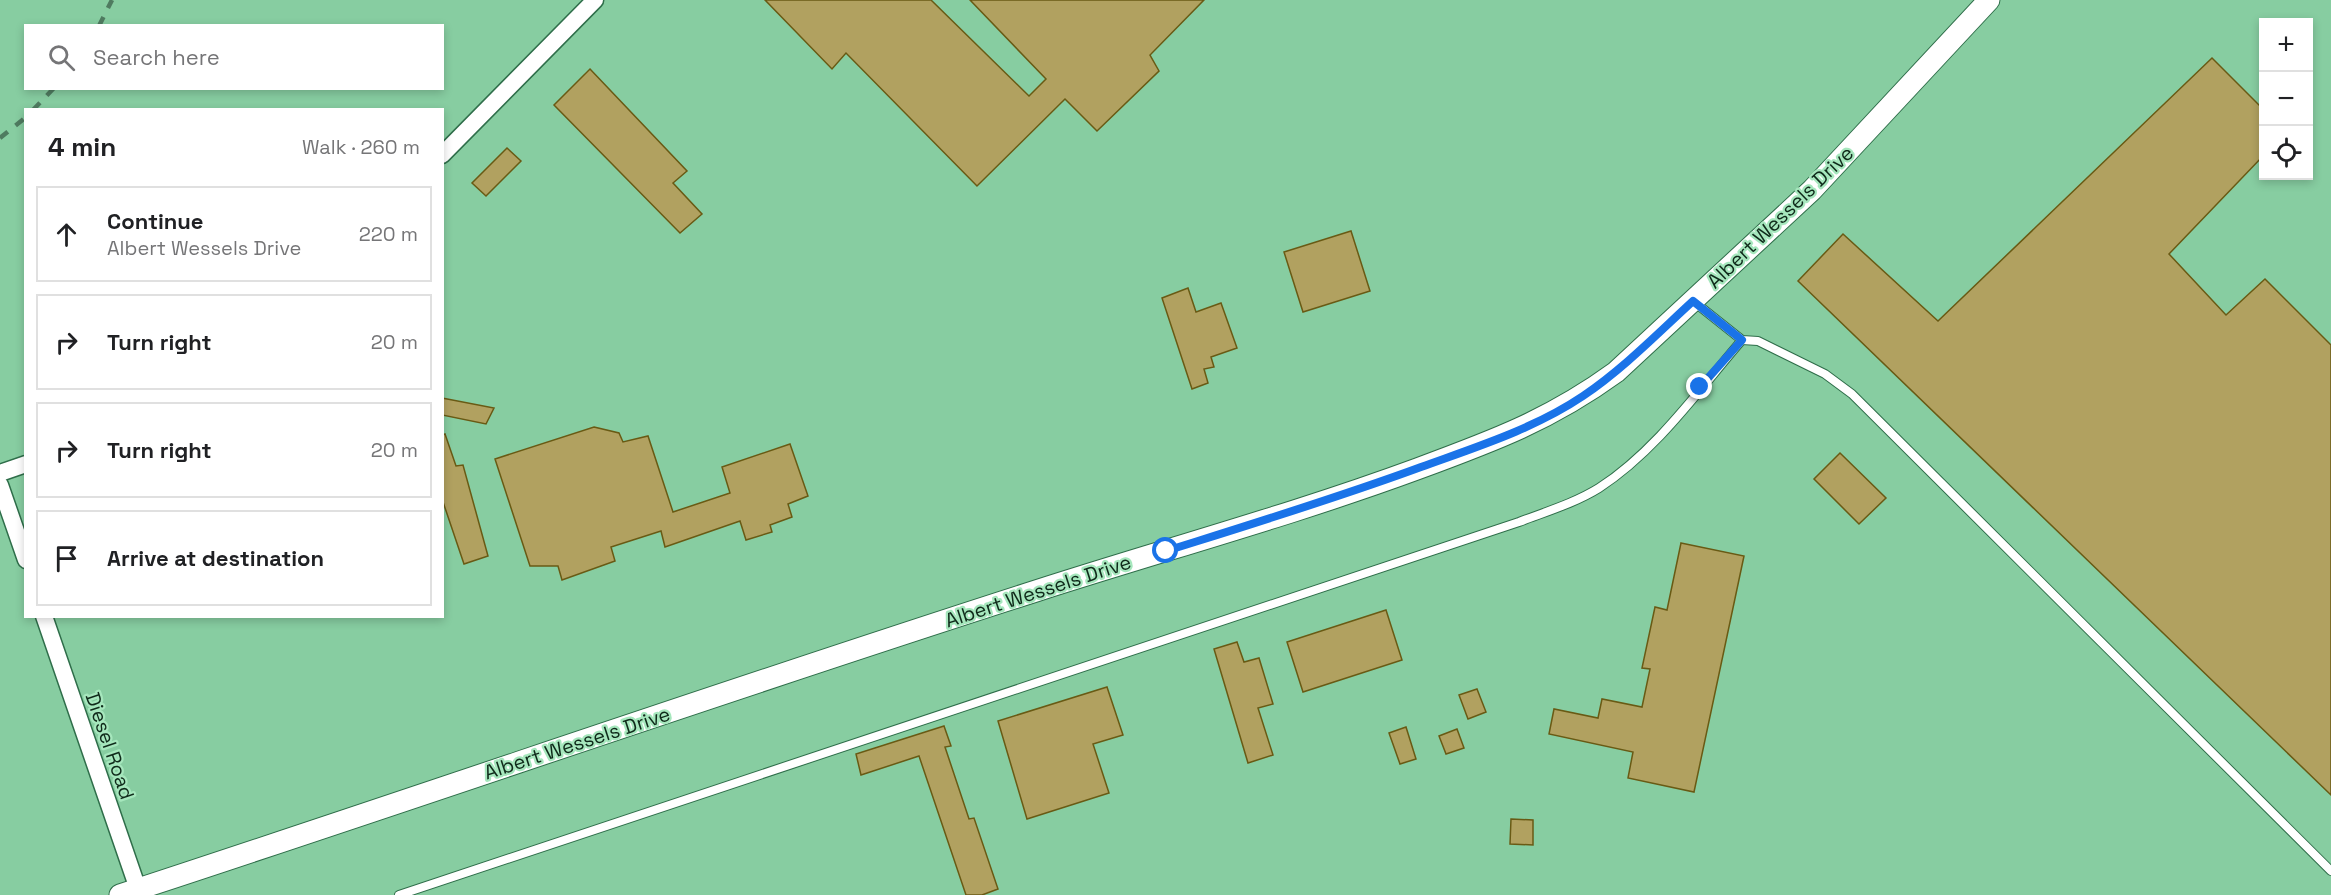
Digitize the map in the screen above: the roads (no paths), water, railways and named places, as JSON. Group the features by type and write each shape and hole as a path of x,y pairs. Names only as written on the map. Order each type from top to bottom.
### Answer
{"street":[{"path":"444,153 595,0"},
{"name":"Albert Wessels Drive","path":"129,892 1038,590 1316,505 1482,446 1543,419 1581,397 1616,372 1812,190 1989,0"},
{"path":"0,473 24,465"},
{"path":"0,485 24,555"},
{"name":"Diesel Road","path":"45,618 129,892"}],"lane":[{"path":"1693,301 1742,340 1758,341 1825,374 1852,394 2331,871"},
{"path":"399,895 1496,530 1563,505 1597,489 1632,463 1742,340"}],"railway":[{"path":"100,24 112,0"},
{"path":"35,108 52,90"},
{"path":"0,138 24,119"}]}
